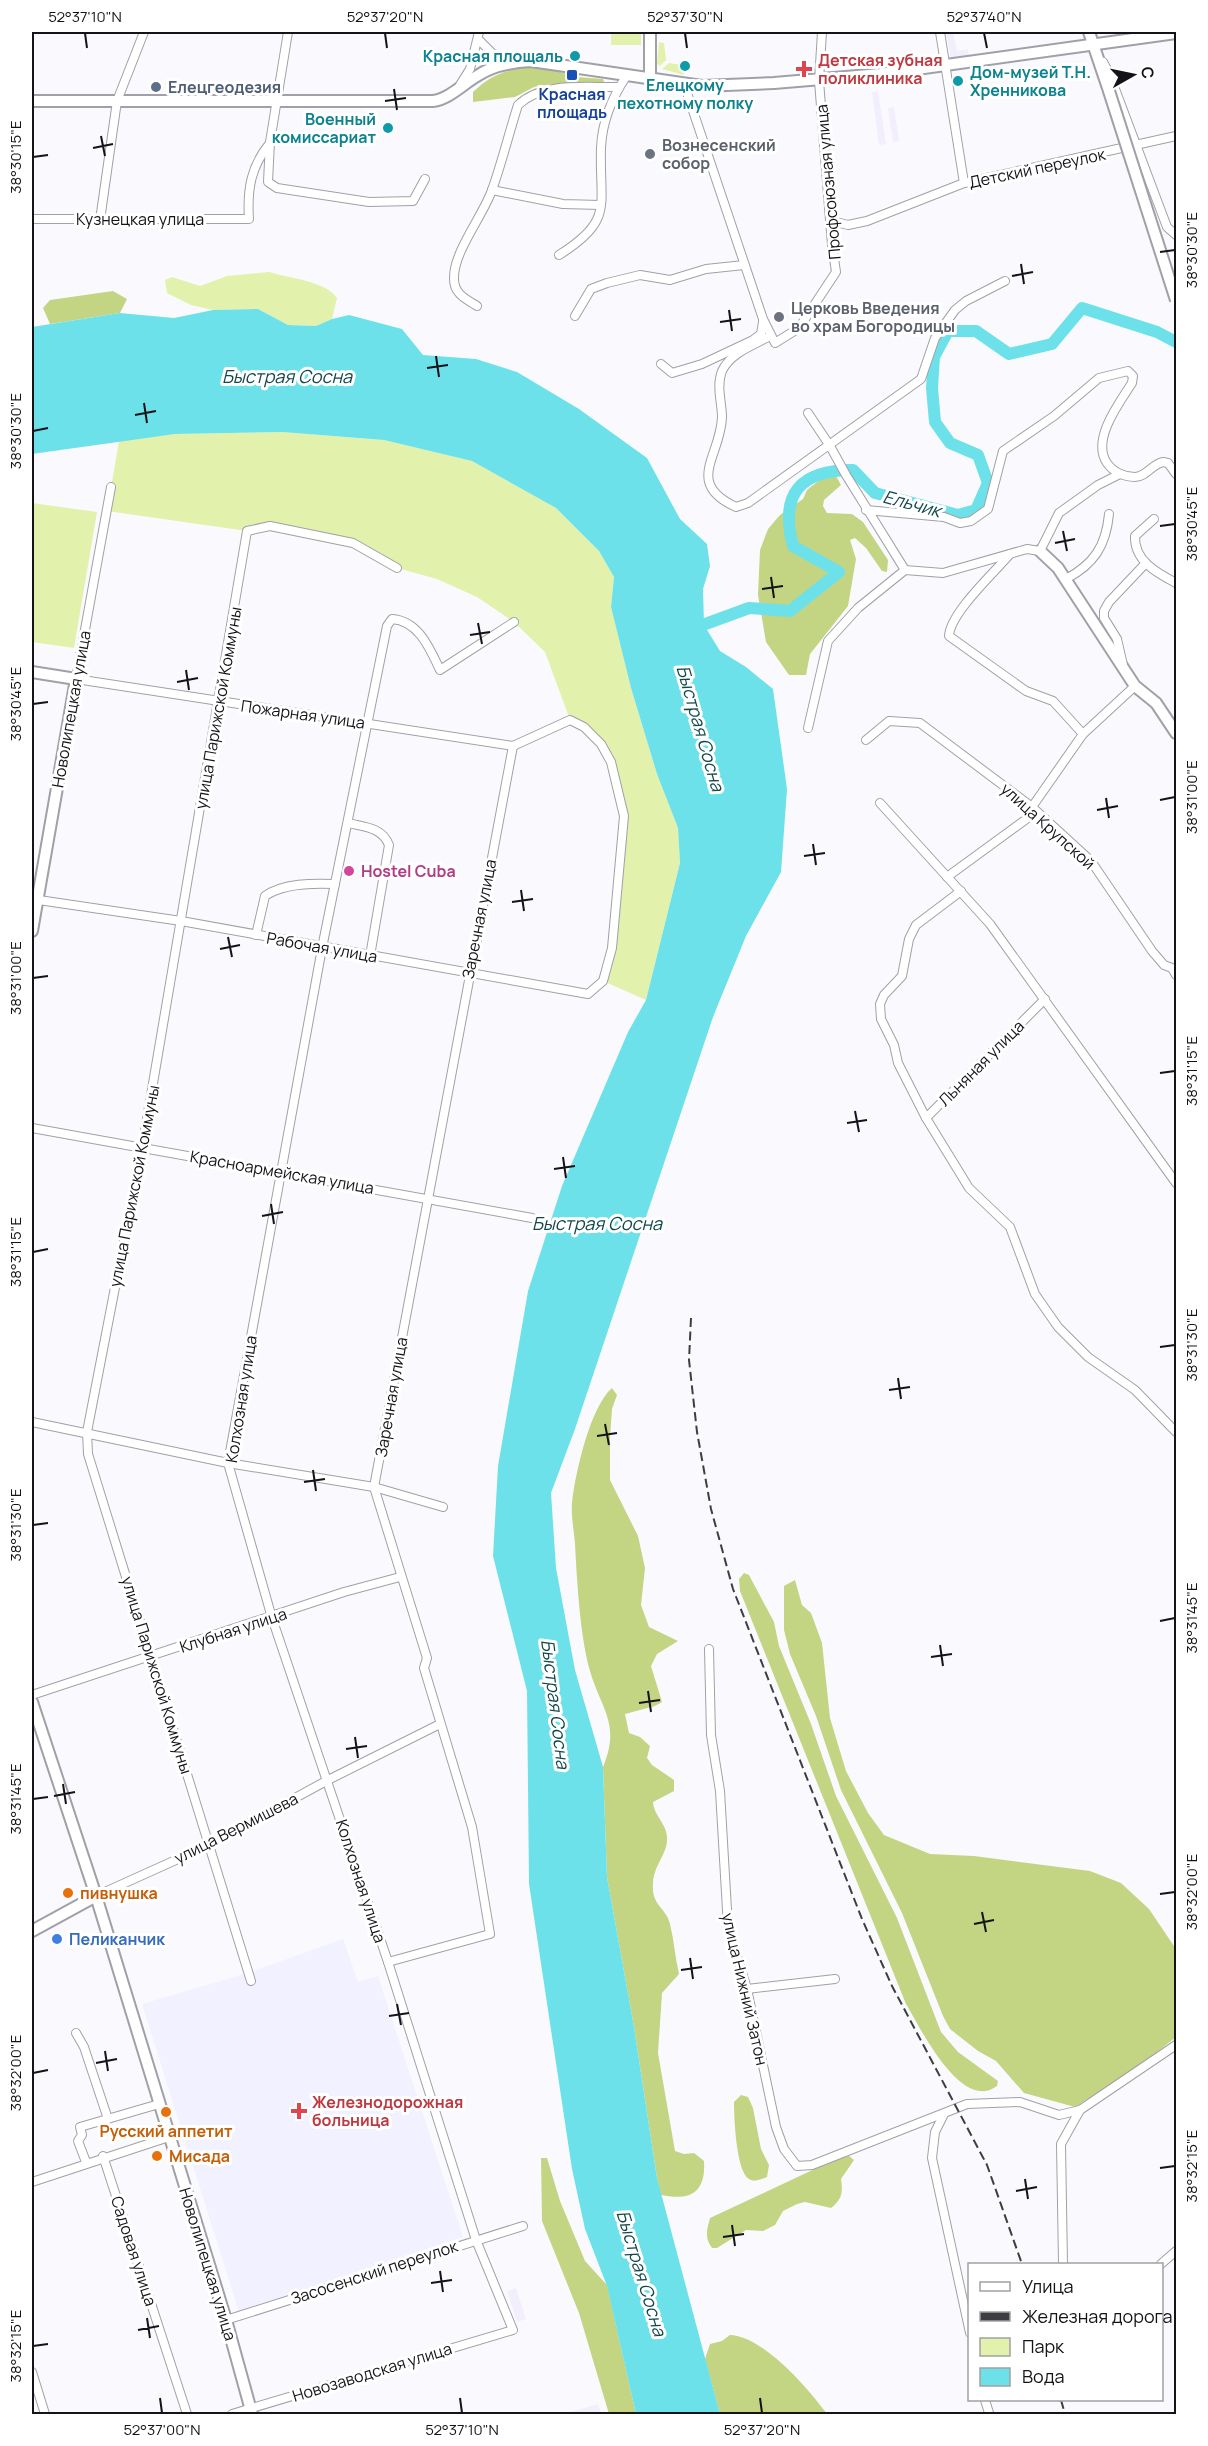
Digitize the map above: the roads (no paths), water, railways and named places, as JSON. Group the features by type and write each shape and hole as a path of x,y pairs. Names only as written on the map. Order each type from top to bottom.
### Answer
{"street":[{"path":"100,220 117,101 144,32"},
{"path":"288,32 270,142 268,182 277,188 369,202 413,201 425,179"},
{"path":"455,91 470,69 479,40 479,32"},
{"path":"650,32 650,77"},
{"name":"Профсоюзная улица","path":"770,336 775,343 799,328 836,272 819,81 822,32"},
{"path":"940,32 964,183"},
{"path":"1089,32 1176,300"},
{"path":"32,101 433,101 443,99 486,70 520,62 543,62 702,86 819,81 1094,48 1176,33"},
{"path":"479,40 493,54 520,62"},
{"path":"1094,48 1110,73 1167,227 1176,235"},
{"path":"559,255 590,232 603,193 601,147 609,109 627,75"},
{"path":"684,84 770,336 733,358 722,371 721,430 706,469 711,489 721,501 736,507 748,503 830,446 897,393 921,379 935,338 955,310 966,301 1005,280"},
{"path":"477,306 460,296 453,280 456,265 492,190 518,105 528,95 554,88 619,87"},
{"name":"Детский переулок","path":"832,221 848,225 867,221 964,183 1139,147 1176,136"},
{"name":"Кузнецкая улица","path":"32,219 249,219 248,199 253,170 270,142"},
{"path":"492,190 563,204 600,205"},
{"path":"575,316 591,289 607,283 640,275 670,280 706,269 744,265"},
{"path":"661,364 672,373 702,364 753,340 763,328 763,319"},
{"path":"866,510 944,517 960,522 971,521 988,509 1003,451 1054,416 1099,378 1128,371 1133,376 1132,383 1109,424 1101,449 1110,468 1120,474 1143,475 1163,462 1168,463 1176,474"},
{"path":"808,413 905,570"},
{"path":"1040,551 1059,513 1098,485 1120,474"},
{"name":"Новолипецкая улица","path":"32,931 34,899 111,488"},
{"path":"1065,579 1085,569 1100,551 1108,532 1109,514"},
{"path":"1154,519 1135,536 1134,544 1145,564 1176,583"},
{"name":"улица Парижской Коммуны","path":"251,1981 88,1455 87,1432 142,1148 220,702 247,531 270,526 353,543 397,568"},
{"path":"808,728 828,641 858,608 905,570 943,573 1027,549 1040,551 1049,556 1135,686 1156,703 1176,733"},
{"path":"1010,554 949,627 949,636 1026,691 1053,701 1083,734"},
{"path":"1123,667 1117,639 1104,618 1104,611 1109,602 1145,564"},
{"name":"Колхозная улица","path":"513,2330 476,2240 328,1779 272,1618 228,1463 322,948 387,626 392,619 412,626 425,640 440,670 514,622"},
{"name":"Пожарная улица","path":"32,672 513,746"},
{"path":"947,877 1034,809 1083,734 1135,686"},
{"name":"Рабочая улица","path":"34,899 181,921 588,994 603,981 612,948 624,816 611,762 601,744 584,727 570,720 513,746"},
{"name":"улица Крупской","path":"866,740 889,722 920,723 1034,809 1092,861 1152,951 1164,965 1175,969"},
{"name":"Заречная улица","path":"388,1962 490,1934 472,1827 424,1668 427,1658 374,1487 468,973 513,746"},
{"path":"880,803 990,924 1176,1183"},
{"path":"348,823 376,829 386,836 389,845 369,956"},
{"path":"256,935 265,896 272,891 311,883 335,884"},
{"path":"926,1118 898,1062 894,1045 881,1019 880,1004 884,995 902,976 909,939 916,925 961,891"},
{"name":"Льняная улица","path":"1045,999 926,1118 969,1188 1010,1227 1035,1294 1058,1328 1088,1357 1135,1390 1176,1432"},
{"name":"Красноармейская улица","path":"32,1128 427,1197 532,1218"},
{"path":"32,1422 228,1463 374,1487 443,1507"},
{"name":"Клубная улица","path":"32,1695 272,1618 344,1592 400,1576"},
{"name":"улица Нижний Затон","path":"709,1649 711,1736 720,1791 728,1927 747,1989 776,2127 784,2149 797,2166 812,2165 944,2114"},
{"name":"Новолипецкая улица","path":"32,1702 96,1896 226,2320 251,2412"},
{"name":"улица Вермишева","path":"32,1931 96,1896 209,1845 328,1779 440,1724"},
{"path":"747,1989 835,1979"},
{"path":"76,2033 84,2048 108,2119"},
{"path":"968,2328 932,2158 935,2132 944,2114 967,2104 1020,2102 1059,2115 1080,2110 1176,2045"},
{"path":"86,2162 78,2141 82,2135 80,2127 159,2104"},
{"path":"1063,2263 1061,2144 1080,2110"},
{"path":"32,2182 103,2156 169,2137"},
{"name":"Садовая улица","path":"103,2156 187,2415"},
{"name":"Засосенский переулок","path":"226,2320 524,2226"},
{"path":"1163,2263 1176,2251"},
{"name":"Новозаводская улица","path":"232,2415 251,2412 513,2330"},
{"path":"32,2372 45,2415"},
{"path":"985,2401 988,2413"}],"water":[{"name":"Быстрая Сосна","path":"258,309 288,325 316,326 349,315 402,329 423,355 476,359 517,372 579,409 647,458 680,519 707,544 710,566 703,589 704,625 720,651 746,667 773,689 787,789 781,872 746,936 713,1017 575,1429 551,1493 556,1568 575,1670 603,1767 607,1877 634,2027 657,2178 720,2414 636,2414 607,2286 585,2229 572,2169 529,1884 527,1691 493,1556 498,1466 528,1291 562,1186 628,1032 646,1000 680,863 678,828 657,774 631,688 611,607 614,577 599,551 556,508 472,461 384,440 282,432 175,434 32,454 32,327 120,313 174,318 213,310"}],"waterway":[{"name":"Ельчик","path":"689,630 749,608 790,611 839,572 793,546 789,528 789,512 798,488 807,480 820,474 853,470 875,493 958,515 976,510 988,483 978,455 950,443 935,422 932,388 934,357 948,331 976,331 1009,354 1052,344 1082,308 1157,332 1176,342"}],"railway":[{"path":"691,1318 689,1360 697,1432 711,1509 733,1589 862,1919 892,1986 987,2165 1022,2263"},
{"path":"1061,2401 1065,2414"}],"place":[{"name":"Красная площаль","path":"575,56"},
{"name":"Елецкому пехотному полку","path":"685,66"},
{"name":"Детская зубная поликлиника","path":"804,69"},
{"name":"Красная площадь","path":"572,75"},
{"name":"Дом-музей Т.Н. Хренникова","path":"958,81"},
{"name":"Елецгеодезия","path":"156,87"},
{"name":"Военный комиссариат","path":"388,128"},
{"name":"Вознесенский собор","path":"650,154"},
{"name":"Церковь Введения во храм Богородицы","path":"779,317"},
{"name":"Hostel Cuba","path":"349,871"},
{"name":"пивнушка","path":"68,1893"},
{"name":"Пеликанчик","path":"57,1939"},
{"name":"Железнодорожная больница","path":"299,2111"},
{"name":"Русский аппетит","path":"166,2112"},
{"name":"Мисада","path":"157,2156"}]}
